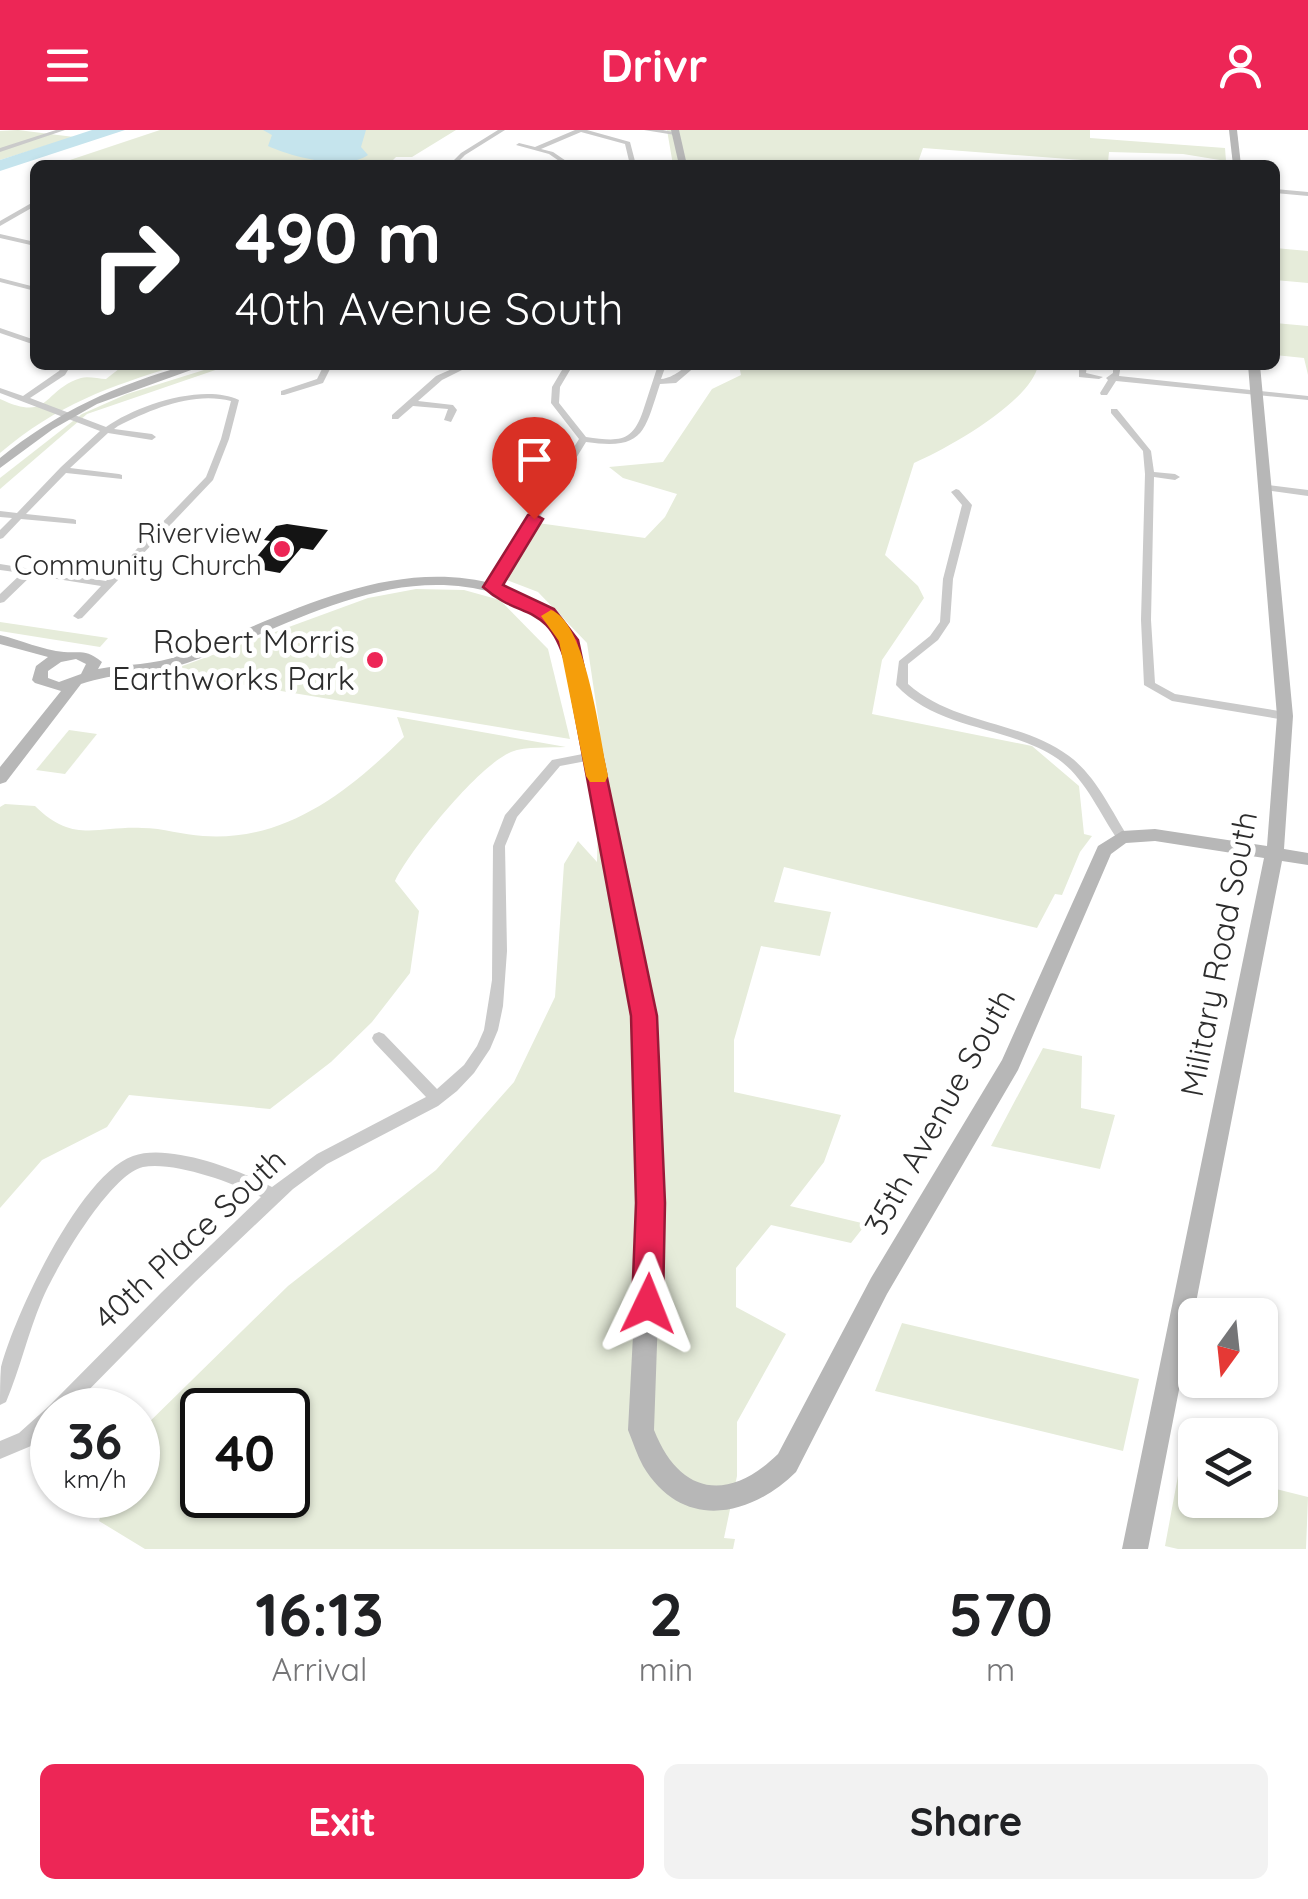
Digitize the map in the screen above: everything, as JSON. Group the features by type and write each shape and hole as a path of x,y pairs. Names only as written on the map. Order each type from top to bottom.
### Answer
{"street":[{"path":"0,150 62,130"},
{"path":"457,160 502,130"},
{"path":"536,149 580,130 628,143 632,160"},
{"path":"648,130 675,131 682,160"},
{"path":"1233,130 1236,160"},
{"path":"519,146 559,160"},
{"path":"1280,191 1308,194"},
{"path":"0,224 30,205"},
{"path":"0,236 30,243"},
{"path":"0,280 30,288"},
{"path":"0,330 30,341"},
{"path":"25,398 64,370"},
{"path":"0,464 64,414 121,388 182,370"},
{"path":"284,393 320,381 323,370"},
{"path":"396,417 439,378 457,370"},
{"path":"566,370 556,387 555,403 583,440 605,442 635,436 661,370"},
{"path":"658,382 673,380 686,370"},
{"path":"1083,370 1108,377 1308,398"},
{"path":"1104,393 1113,370"},
{"name":"Military Road South","path":"1135,1549 1273,853 1284,774 1285,716 1255,370"},
{"path":"0,390 106,430 152,438"},
{"path":"0,536 106,430 185,399 222,396 235,400 237,406 224,434 216,470 78,616"},
{"path":"411,403 450,407 453,410 448,420"},
{"path":"1114,411 1147,452 1150,474 1146,672 1154,690 1184,700 1285,716"},
{"path":"492,587 583,440"},
{"path":"66,470 119,478"},
{"path":"1150,474 1175,477"},
{"path":"1267,488 1308,493"},
{"path":"956,492 967,505 950,564 945,622 934,638 903,663 902,685 925,704 1024,737 1064,758 1086,778 1122,837 1156,835 1308,859"},
{"path":"0,514 72,522"},
{"path":"0,567 108,584"},
{"path":"0,600 29,572"},
{"path":"44,677 162,666 384,586 441,580 492,587 548,613 569,640 594,756"},
{"path":"0,641 64,656 84,656 85,675 34,732 0,778"},
{"path":"0,641 27,654 44,677"},
{"path":"34,732 44,677 64,656"},
{"name":"35th Avenue South","path":"594,756 644,1016 651,1203 642,1430 646,1449 676,1485 710,1500 751,1493 775,1478 786,1463 887,1272 1011,1064 1104,850 1122,837"},
{"name":"40th Place South","path":"78,1388 274,1196 316,1162 394,1124 467,1072 492,1028 496,1009 498,846 504,824 556,764 594,756"},
{"path":"379,1038 435,1097"},
{"path":"0,1396 39,1288 119,1171 133,1162 155,1160 242,1180 274,1196"},
{"name":"40th Place South","path":"0,1450 30,1435"}],"green space":[{"path":"160,130 456,130 412,157 393,160 70,160"},
{"path":"667,130 1090,130 1090,138 1225,148 1226,160 1183,154 1109,152 1108,160 1082,160 923,148 919,160 672,160"},
{"path":"0,131 74,137 0,160"},
{"path":"1280,248 1308,251 1308,283 1280,280"},
{"path":"1280,323 1308,326 1308,375 1304,358 1280,356"},
{"path":"118,370 163,370 63,409 0,453 0,399 29,408 45,402 68,383 84,377 106,379"},
{"path":"215,370 87,414 0,489 0,478 82,414 127,394"},
{"path":"740,370 1036,370 1021,394 1005,408 914,463 885,555 918,586 924,598 882,660 872,714 1032,746 1079,786 1084,834 1092,836 1080,852 1062,895 1055,894 1037,928 784,867 774,902 831,912 820,956 761,946 734,1040 734,1092 841,1115 824,1162 790,1206 866,1224 851,1243 771,1225 736,1268 736,1307 786,1334 737,1422 737,1476 724,1538 735,1539 733,1549 145,1549 99,1521 160,1518 160,1411 180,1392 180,1518 310,1518 310,1388 184,1388 288,1286 436,1170 514,1082 555,997 564,864 578,841 597,862 600,731 587,643 538,592 504,579 538,523 645,538 665,517 677,494 623,478 609,467 663,462 712,389 741,375"},
{"name":"Robert Morris Earthworks Park","path":"416,589 464,590 500,600 548,649 570,739 166,672 368,598"},
{"path":"0,622 108,638 100,647 0,631"},
{"path":"397,717 566,747 524,749 497,760 464,790 415,850 395,881 419,911 410,973 372,1022 331,1062 270,1109 129,1095 107,1127 42,1160 0,1208 0,807 35,806 49,818 74,829 150,828 203,836 262,831 314,809 361,776 404,737"},
{"path":"69,730 97,734 65,774 36,770"},
{"path":"1043,1048 1082,1056 1081,1108 1115,1115 1100,1169 991,1146"},
{"path":"902,1323 1139,1379 1123,1451 875,1391"},
{"path":"1178,1476 1178,1518 1278,1518 1278,1490 1308,1497 1306,1549 1165,1546"}],"water":[{"path":"92,130 125,130 0,171 0,160"},
{"path":"263,130 366,130 361,147 368,155 358,160 304,158 268,146 272,135"}],"building":[{"name":"Riverview Community Church","path":"276,526 328,530 313,550 301,548 280,573 248,567 270,541 264,540"}],"slow traffic":[{"path":"551,616 569,640 576,664 597,776"}],"place":[{"name":"Riverview Community Church","path":"282,549"},
{"name":"Robert Morris Earthworks Park","path":"375,660"}],"route":[{"path":"534,519 492,587 548,613 569,640 576,664 644,1016 651,1203 648,1304"}]}
